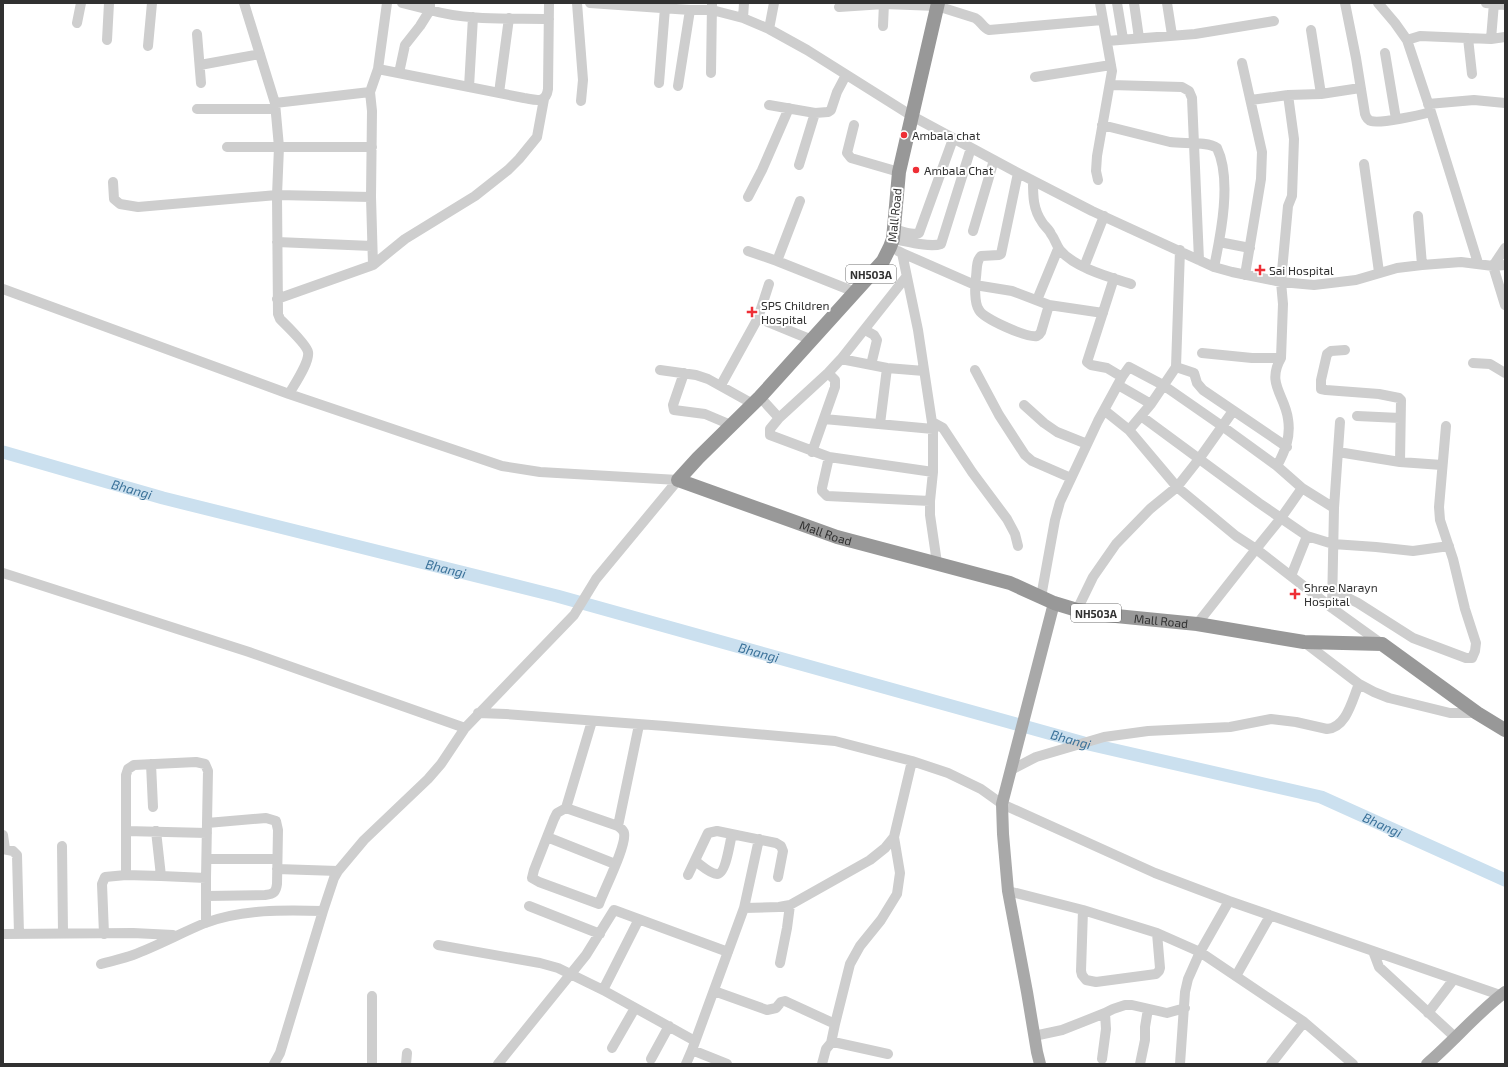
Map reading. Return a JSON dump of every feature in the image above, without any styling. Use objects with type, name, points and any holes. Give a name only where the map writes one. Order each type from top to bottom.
[{"type":"highway","name":"Mall Road","points":[[937,5],[899,172],[895,242],[882,261],[812,340],[756,401],[731,424],[678,480],[837,537],[1010,583],[1054,603],[1077,610],[1106,615],[1198,624],[1304,642],[1382,644]]},
{"type":"highway","points":[[1382,644],[1477,713],[1505,730]]},
{"type":"main road","points":[[1040,1064],[1008,891],[1002,804],[1054,603]]},
{"type":"main road","points":[[1427,1064],[1503,993]]},
{"type":"street","points":[[77,23],[81,3]]},
{"type":"street","points":[[107,40],[109,3]]},
{"type":"street","points":[[148,46],[152,3]]},
{"type":"street","points":[[244,3],[275,106],[279,147],[276,299],[278,314],[280,319],[306,348],[308,354],[307,361],[290,394]]},
{"type":"street","points":[[373,266],[371,196],[372,111],[370,92],[378,69],[387,3]]},
{"type":"street","points":[[402,3],[430,7],[440,13],[473,18],[549,19]]},
{"type":"street","points":[[276,299],[373,266],[405,239],[475,196],[508,170],[519,159],[537,137],[544,99],[548,89],[549,3]]},
{"type":"street","points":[[578,3],[583,80],[581,101]]},
{"type":"street","points":[[590,3],[636,5],[690,10],[712,6],[743,18],[769,29],[807,50],[912,116],[953,139],[1104,216],[1214,267],[1281,282],[1314,284],[1356,280],[1379,272],[1422,265],[1461,262],[1493,266],[1505,265]]},
{"type":"street","points":[[743,18],[744,3]]},
{"type":"street","points":[[769,29],[774,3]]},
{"type":"street","points":[[840,7],[884,3],[937,5],[978,20],[985,28],[990,30],[1102,20]]},
{"type":"street","points":[[883,26],[884,3]]},
{"type":"street","points":[[1098,180],[1096,163],[1112,77],[1100,3]]},
{"type":"street","points":[[1117,3],[1123,39]]},
{"type":"street","points":[[1134,3],[1139,38]]},
{"type":"street","points":[[1167,3],[1172,35]]},
{"type":"street","points":[[1345,3],[1365,114],[1368,119],[1373,122],[1396,119],[1430,108],[1474,100],[1505,103]]},
{"type":"street","points":[[1378,3],[1407,40],[1430,108],[1478,263]]},
{"type":"street","points":[[1491,39],[1492,3],[1505,5]]},
{"type":"street","points":[[711,73],[712,6]]},
{"type":"street","points":[[399,73],[403,49],[420,26],[430,7]]},
{"type":"street","points":[[658,83],[665,8]]},
{"type":"street","points":[[678,86],[690,10]]},
{"type":"street","points":[[469,87],[473,18]]},
{"type":"street","points":[[499,93],[509,18]]},
{"type":"street","points":[[1107,41],[1195,34],[1274,21]]},
{"type":"street","points":[[1311,30],[1321,94]]},
{"type":"street","points":[[197,34],[201,83]]},
{"type":"street","points":[[1407,40],[1420,36],[1491,39],[1505,37]]},
{"type":"street","points":[[1468,38],[1472,74]]},
{"type":"street","points":[[1385,53],[1396,119]]},
{"type":"street","points":[[200,65],[260,54]]},
{"type":"street","points":[[1242,62],[1262,152],[1262,166],[1245,275]]},
{"type":"street","points":[[1035,76],[1111,65]]},
{"type":"street","points":[[378,69],[524,98],[538,100],[544,99]]},
{"type":"street","points":[[769,105],[815,113],[830,111],[836,92],[846,75]]},
{"type":"street","points":[[1110,85],[1179,87],[1188,89],[1192,98],[1199,260]]},
{"type":"street","points":[[1251,100],[1288,95],[1321,94],[1360,88]]},
{"type":"street","points":[[197,109],[275,106],[370,92]]},
{"type":"street","points":[[1277,466],[1287,447],[1289,428],[1275,378],[1276,367],[1281,358],[1283,304],[1281,282],[1288,206],[1292,196],[1294,138],[1288,95]]},
{"type":"street","points":[[748,198],[789,108]]},
{"type":"street","points":[[799,165],[815,113]]},
{"type":"street","points":[[1102,125],[1170,142],[1214,145],[1218,150],[1222,167],[1224,202],[1214,267]]},
{"type":"street","points":[[854,126],[847,153],[851,158],[899,172]]},
{"type":"street","points":[[895,242],[911,234],[919,233],[953,139]]},
{"type":"street","points":[[227,146],[372,147]]},
{"type":"street","points":[[895,242],[942,244],[971,148]]},
{"type":"street","points":[[973,231],[994,160]]},
{"type":"street","points":[[1364,164],[1379,272]]},
{"type":"street","points":[[1018,173],[1002,251],[999,255],[981,256],[977,262],[975,285],[977,306],[982,314],[989,319],[1006,327],[1029,335],[1037,336],[1041,332],[1049,305]]},
{"type":"street","points":[[1033,181],[1034,209],[1043,224],[1052,234],[1058,249],[1066,256],[1084,267],[1131,284]]},
{"type":"street","points":[[113,182],[114,200],[124,206],[138,207],[277,195],[371,196]]},
{"type":"street","points":[[777,261],[800,201]]},
{"type":"street","points":[[1084,267],[1104,216]]},
{"type":"street","points":[[1418,216],[1422,265]]},
{"type":"street","points":[[277,242],[372,246]]},
{"type":"street","points":[[895,242],[906,277],[918,330],[933,426],[933,472],[930,515],[937,563]]},
{"type":"street","points":[[895,242],[975,285],[1012,291],[1049,305],[1103,313]]},
{"type":"street","points":[[1219,242],[1250,248]]},
{"type":"street","points":[[1493,266],[1505,248]]},
{"type":"street","points":[[1037,300],[1058,249]]},
{"type":"street","points":[[1129,430],[1151,404],[1176,366],[1180,250]]},
{"type":"street","points":[[748,251],[855,292]]},
{"type":"street","points":[[1493,266],[1505,305]]},
{"type":"street","points":[[906,277],[841,359],[828,373],[778,418],[770,429],[770,435],[812,452],[829,457],[933,472]]},
{"type":"street","points":[[1114,278],[1087,362],[1091,365],[1106,368],[1120,381],[1151,404]]},
{"type":"street","points":[[721,385],[758,318],[769,284]]},
{"type":"street","points":[[3,288],[290,394],[502,466],[540,472],[678,480]]},
{"type":"street","points":[[758,318],[812,340]]},
{"type":"street","points":[[865,330],[874,335],[877,340],[872,365]]},
{"type":"street","points":[[1345,350],[1331,351],[1326,356],[1321,380],[1321,389],[1397,397],[1401,400],[1400,462]]},
{"type":"street","points":[[1202,353],[1252,358],[1281,358]]},
{"type":"street","points":[[841,359],[887,368],[924,371]]},
{"type":"street","points":[[1473,362],[1490,364],[1505,373]]},
{"type":"street","points":[[1176,366],[1194,373],[1200,387],[1287,447]]},
{"type":"street","points":[[1041,597],[1057,511],[1087,444],[1127,367],[1130,367],[1163,385],[1277,466],[1302,488],[1334,508]]},
{"type":"street","points":[[880,424],[887,368]]},
{"type":"street","points":[[660,370],[684,373],[708,379],[756,401],[778,418]]},
{"type":"street","points":[[975,370],[999,415],[1025,455],[1032,461],[1071,478]]},
{"type":"street","points":[[684,373],[674,405],[674,410],[705,414],[731,424]]},
{"type":"street","points":[[812,452],[836,382],[828,373]]},
{"type":"street","points":[[1024,405],[1044,423],[1057,432],[1087,444]]},
{"type":"street","points":[[1104,410],[1129,430],[1177,486],[1236,536],[1256,549],[1332,608],[1382,644]]},
{"type":"street","points":[[1077,610],[1093,577],[1116,544],[1150,509],[1177,486],[1199,459],[1233,411]]},
{"type":"street","points":[[1141,416],[1307,536],[1333,544],[1413,551],[1449,546]]},
{"type":"street","points":[[1356,416],[1400,418]]},
{"type":"street","points":[[824,419],[880,424],[933,426],[943,428],[972,472],[1007,519],[1015,534],[1018,546]]},
{"type":"street","points":[[1332,608],[1334,508],[1340,422]]},
{"type":"street","points":[[1332,590],[1358,603],[1413,638],[1471,658],[1475,651],[1476,643],[1465,609],[1449,546],[1440,520],[1439,507],[1446,426]]},
{"type":"street","points":[[1338,452],[1400,462],[1442,465]]},
{"type":"street","points":[[829,457],[822,491],[827,496],[930,501]]},
{"type":"street","points":[[274,1064],[280,1053],[323,911],[338,870],[364,840],[428,779],[441,764],[465,728],[574,616],[596,579],[678,480]]},
{"type":"street","points":[[1198,624],[1281,518],[1302,488]]},
{"type":"street","points":[[1291,576],[1307,536]]},
{"type":"street","points":[[4,574],[249,652],[465,728]]},
{"type":"street","points":[[1304,642],[1359,684],[1374,692],[1389,698],[1450,713],[1477,713]]},
{"type":"street","points":[[1011,770],[1036,757],[1104,737],[1148,731],[1230,728],[1271,719],[1282,719],[1327,729],[1333,728],[1341,722],[1359,684]]},
{"type":"street","points":[[478,714],[506,714],[665,726],[835,741],[912,761],[948,773],[981,789],[1002,804],[1155,873],[1270,916],[1454,979],[1503,993]]},
{"type":"street","points":[[592,721],[566,808],[557,813],[532,878],[539,882],[728,952]]},
{"type":"street","points":[[618,826],[639,725]]},
{"type":"street","points":[[822,1064],[826,1050],[831,1043],[849,970],[854,956],[860,946],[881,920],[897,894],[900,873],[894,837],[912,761]]},
{"type":"street","points":[[126,875],[126,775],[128,769],[134,764],[196,762],[205,764],[208,771],[206,923]]},
{"type":"street","points":[[151,764],[153,806]]},
{"type":"street","points":[[566,808],[618,826],[622,829],[624,840],[599,904]]},
{"type":"street","points":[[126,831],[207,828],[266,818],[276,821],[278,830],[276,890],[273,894],[265,896],[206,896]]},
{"type":"street","points":[[156,831],[161,876]]},
{"type":"street","points":[[688,875],[708,833],[716,831],[776,843],[781,846],[783,851],[778,877]]},
{"type":"street","points":[[694,861],[714,873],[720,873],[725,866],[732,834]]},
{"type":"street","points":[[3,835],[4,849],[12,851],[17,855],[19,934]]},
{"type":"street","points":[[547,837],[615,864]]},
{"type":"street","points":[[744,908],[779,907],[790,905],[870,860],[885,848],[894,837]]},
{"type":"street","points":[[686,1064],[744,908],[758,840]]},
{"type":"street","points":[[62,846],[63,933]]},
{"type":"street","points":[[207,859],[338,870]]},
{"type":"street","points":[[104,934],[102,884],[105,877],[126,875],[206,878]]},
{"type":"street","points":[[1008,891],[1083,910],[1157,933],[1200,952],[1304,1022],[1353,1064]]},
{"type":"street","points":[[1180,1064],[1185,992],[1188,979],[1200,952],[1229,901]]},
{"type":"street","points":[[780,963],[790,905]]},
{"type":"street","points":[[530,906],[600,934]]},
{"type":"street","points":[[101,964],[134,955],[206,923],[244,914],[296,910],[323,911]]},
{"type":"street","points":[[498,1064],[586,955],[614,910]]},
{"type":"street","points":[[1083,910],[1081,971],[1082,976],[1086,980],[1096,982],[1156,974],[1159,972],[1160,968],[1157,933]]},
{"type":"street","points":[[1236,976],[1270,916]]},
{"type":"street","points":[[603,990],[639,919]]},
{"type":"street","points":[[3,934],[63,933],[177,935]]},
{"type":"street","points":[[438,945],[545,964],[571,974],[669,1026],[694,1045],[727,1064]]},
{"type":"street","points":[[1373,951],[1379,967],[1456,1038]]},
{"type":"street","points":[[1428,1013],[1454,979]]},
{"type":"street","points":[[714,991],[767,1010],[776,1008],[781,1002],[785,1001],[835,1024]]},
{"type":"street","points":[[372,996],[372,1064]]},
{"type":"street","points":[[1034,1036],[1062,1030],[1125,1005],[1170,1013],[1184,1008]]},
{"type":"street","points":[[612,1048],[635,1008]]},
{"type":"street","points":[[1140,1064],[1145,1040],[1145,1027],[1148,1009]]},
{"type":"street","points":[[1102,1059],[1106,1029],[1105,1013]]},
{"type":"street","points":[[1271,1064],[1304,1022]]},
{"type":"street","points":[[651,1060],[669,1026]]},
{"type":"street","points":[[831,1043],[838,1043],[888,1054]]},
{"type":"street","points":[[406,1053],[406,1064]]},
{"type":"waterway","name":"Bhangi","points":[[3,452],[163,498],[557,596],[1084,743],[1321,797],[1505,880]]},
{"type":"place","name":"Ambala chat","points":[[904,135]]},
{"type":"place","name":"Ambala Chat","points":[[916,170]]},
{"type":"place","name":"Sai Hospital","points":[[1260,270]]},
{"type":"place","name":"SPS Children Hospital","points":[[752,312]]},
{"type":"place","name":"Shree Narayn Hospital","points":[[1295,594]]}]
